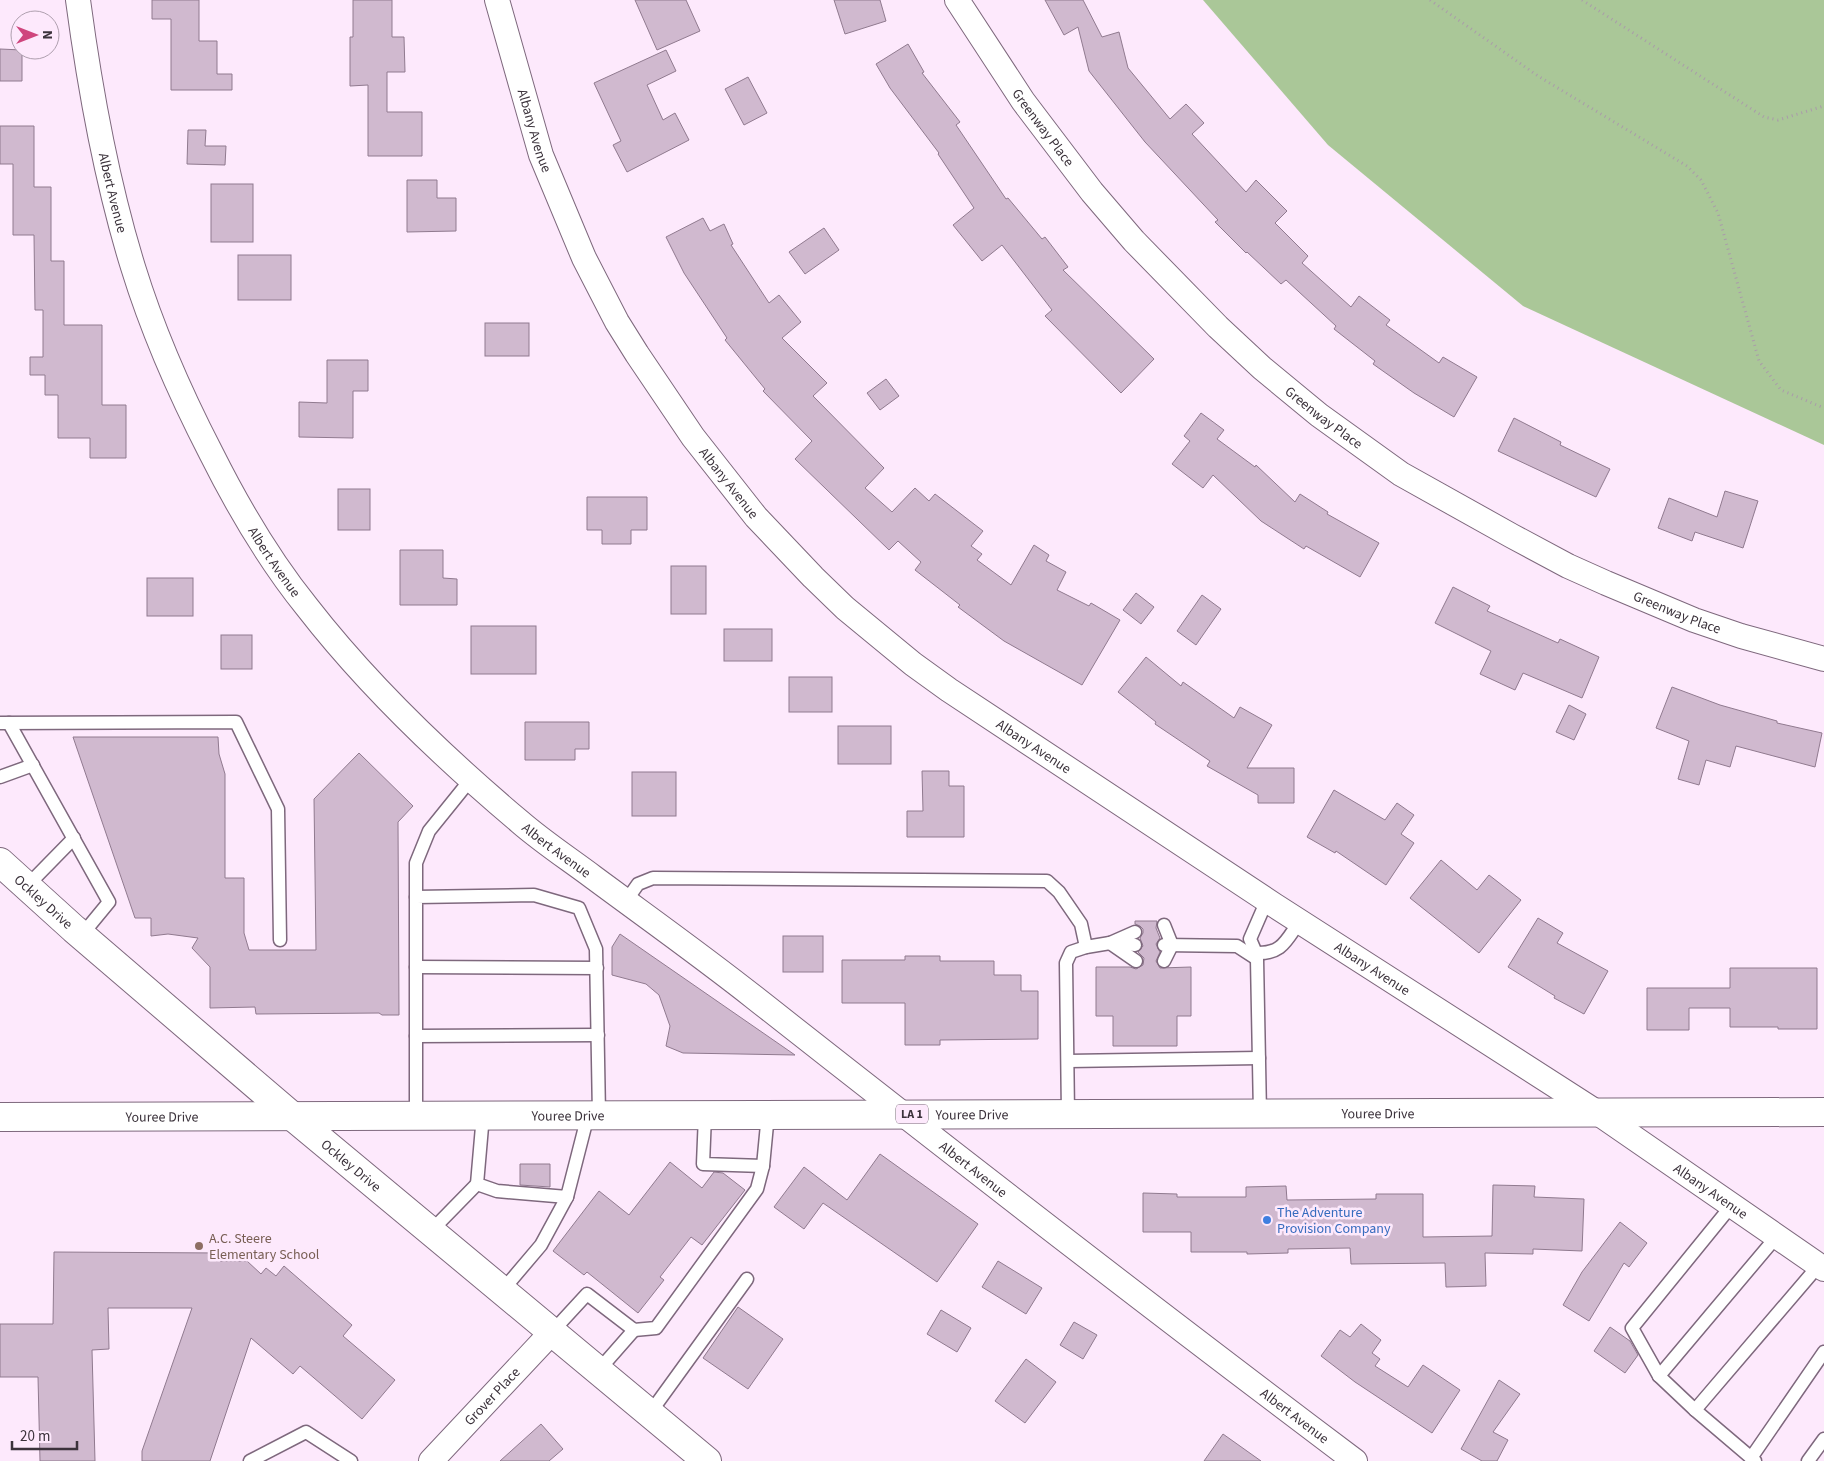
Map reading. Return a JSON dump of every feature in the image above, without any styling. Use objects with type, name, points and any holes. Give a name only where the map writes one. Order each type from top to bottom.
[{"type":"main road","name":"Ockley Drive","points":[[0,862],[81,936],[292,1116],[707,1461]]},
{"type":"main road","name":"Youree Drive","points":[[0,1117],[1824,1112]]},
{"type":"street","name":"Albert Avenue","points":[[78,0],[96,116],[114,197],[133,269],[165,358],[188,410],[227,486],[258,538],[307,608],[363,674],[440,751],[524,826],[715,966],[902,1114],[1194,1340],[1355,1461]]},
{"type":"street","name":"Albany Avenue","points":[[497,0],[541,155],[584,258],[617,322],[693,437],[756,517],[845,608],[913,664],[949,690],[1300,922],[1598,1113],[1821,1267]]},
{"type":"street","name":"Greenway Place","points":[[957,0],[1023,102],[1092,192],[1134,241],[1218,327],[1262,368],[1319,415],[1401,474],[1575,569],[1694,620],[1741,636],[1824,659]]},
{"type":"street","name":"Grover Place","points":[[431,1461],[552,1332]]},
{"type":"lane","points":[[4,723],[236,722],[278,809],[280,940]]},
{"type":"lane","points":[[4,723],[33,765],[109,902],[81,936]]},
{"type":"lane","points":[[0,777],[33,765]]},
{"type":"lane","points":[[416,1116],[416,863],[429,831],[471,779]]},
{"type":"lane","points":[[26,887],[74,838]]},
{"type":"lane","points":[[626,901],[638,884],[652,878],[1047,881],[1059,892],[1081,924],[1086,947]]},
{"type":"lane","points":[[416,897],[534,894],[579,908],[596,949],[598,1035],[594,1115],[567,1197],[541,1245],[502,1291]]},
{"type":"lane","points":[[1260,1114],[1257,956],[1250,939],[1267,900]]},
{"type":"lane","points":[[1164,961],[1166,937],[1237,946],[1257,956],[1279,949],[1300,922]]},
{"type":"lane","points":[[1068,1114],[1066,963],[1071,952],[1110,943],[1136,934],[1110,943]]},
{"type":"lane","points":[[1110,943],[1136,961]]},
{"type":"lane","points":[[416,967],[597,968]]},
{"type":"lane","points":[[416,1036],[598,1035]]},
{"type":"lane","points":[[1068,1060],[1259,1058]]},
{"type":"lane","points":[[552,1332],[587,1294],[634,1330],[656,1328],[757,1188],[763,1166],[768,1114]]},
{"type":"lane","points":[[431,1231],[477,1184],[483,1115]]},
{"type":"lane","points":[[705,1115],[703,1164],[763,1166]]},
{"type":"lane","points":[[477,1184],[497,1191],[567,1197]]},
{"type":"lane","points":[[1732,1205],[1632,1328],[1659,1376],[1753,1460],[1824,1352]]},
{"type":"lane","points":[[1659,1376],[1777,1236]]},
{"type":"lane","points":[[1695,1410],[1821,1267]]},
{"type":"lane","points":[[650,1413],[747,1278]]},
{"type":"lane","points":[[598,1371],[634,1330]]},
{"type":"lane","points":[[250,1461],[306,1432],[336,1457],[351,1461]]},
{"type":"lane","points":[[1808,1461],[1824,1439]]},
{"type":"path","points":[[1430,0],[1538,76],[1687,166],[1701,180],[1718,213],[1759,362],[1781,390],[1824,408]]},
{"type":"path","points":[[1582,0],[1764,117],[1778,120],[1824,106]]},
{"type":"green space","points":[[1203,0],[1824,0],[1824,445],[1523,306],[1328,145]]},
{"type":"building","points":[[152,0],[199,0],[199,41],[217,41],[217,74],[232,74],[232,90],[171,90],[171,19],[152,19]]},
{"type":"building","points":[[353,0],[392,0],[392,37],[404,37],[405,72],[387,72],[387,112],[422,112],[422,156],[368,156],[368,85],[350,86],[350,37],[353,37]]},
{"type":"building","points":[[635,0],[686,0],[700,31],[657,50]]},
{"type":"building","points":[[834,0],[880,0],[886,21],[845,34]]},
{"type":"building","points":[[1045,0],[1083,0],[1102,37],[1119,32],[1128,68],[1170,119],[1186,104],[1204,123],[1192,134],[1246,192],[1256,180],[1287,211],[1275,223],[1308,256],[1302,263],[1351,307],[1359,296],[1390,320],[1386,325],[1439,363],[1443,357],[1477,377],[1454,417],[1414,393],[1373,364],[1375,361],[1334,329],[1336,326],[1286,280],[1281,284],[1215,222],[1218,220],[1145,142],[1089,71],[1078,27],[1064,35]]},
{"type":"building","points":[[908,44],[924,72],[922,73],[960,122],[956,125],[1006,199],[1008,198],[1042,239],[1045,237],[1068,267],[1063,270],[1154,359],[1121,393],[1045,316],[1052,310],[1002,245],[982,261],[953,225],[974,208],[939,153],[890,88],[876,64]]},
{"type":"building","points":[[0,49],[10,49],[10,60],[22,60],[22,81],[0,81]]},
{"type":"building","points":[[666,50],[676,71],[647,85],[663,120],[675,113],[689,140],[627,172],[613,145],[621,141],[594,83]]},
{"type":"building","points":[[748,77],[767,113],[744,125],[725,89]]},
{"type":"building","points":[[0,126],[34,126],[34,187],[51,187],[51,261],[64,261],[64,325],[102,325],[102,405],[126,405],[126,458],[90,458],[90,438],[58,438],[58,395],[45,395],[45,375],[30,375],[30,357],[43,357],[43,310],[35,310],[34,235],[13,235],[13,164],[0,164]]},
{"type":"building","points":[[188,130],[206,130],[205,146],[226,146],[225,165],[187,164]]},
{"type":"building","points":[[407,180],[437,180],[437,198],[456,198],[456,231],[407,232]]},
{"type":"building","points":[[211,184],[253,184],[253,242],[211,242]]},
{"type":"building","points":[[703,218],[710,231],[724,224],[733,244],[731,245],[769,303],[779,295],[801,322],[782,338],[827,383],[813,396],[884,468],[865,488],[892,512],[915,488],[929,501],[935,494],[983,531],[971,546],[982,554],[977,560],[1011,585],[1034,545],[1049,555],[1046,561],[1066,572],[1057,590],[1089,606],[1091,603],[1120,620],[1082,685],[1004,641],[958,607],[960,605],[915,570],[921,562],[898,541],[889,550],[795,459],[812,441],[763,391],[765,389],[725,340],[727,338],[684,273],[666,237]]},
{"type":"building","points":[[824,228],[839,250],[805,274],[789,252]]},
{"type":"building","points":[[238,255],[291,255],[291,300],[238,300]]},
{"type":"building","points":[[485,323],[529,323],[529,356],[485,356]]},
{"type":"building","points":[[327,360],[368,360],[368,391],[353,391],[353,438],[299,437],[299,402],[327,403]]},
{"type":"building","points":[[886,379],[899,396],[880,410],[867,393]]},
{"type":"building","points":[[1201,413],[1224,430],[1217,439],[1255,467],[1256,465],[1295,502],[1300,494],[1328,512],[1327,514],[1379,543],[1360,577],[1306,546],[1304,549],[1261,521],[1213,475],[1203,488],[1172,464],[1190,441],[1184,436]]},
{"type":"building","points":[[1514,418],[1561,442],[1560,445],[1610,469],[1596,497],[1498,451]]},
{"type":"building","points":[[338,489],[370,489],[370,530],[338,530]]},
{"type":"building","points":[[1725,491],[1758,501],[1743,548],[1695,532],[1692,541],[1658,528],[1669,498],[1717,517]]},
{"type":"building","points":[[587,497],[647,497],[647,530],[631,530],[631,544],[602,544],[602,530],[587,530]]},
{"type":"building","points":[[400,550],[443,550],[443,578],[457,579],[457,605],[400,605]]},
{"type":"building","points":[[671,566],[706,566],[706,614],[671,614]]},
{"type":"building","points":[[147,578],[193,578],[193,616],[147,616]]},
{"type":"building","points":[[1453,587],[1490,606],[1487,611],[1558,643],[1560,639],[1599,657],[1582,698],[1523,673],[1515,690],[1480,674],[1491,651],[1435,623]]},
{"type":"building","points":[[1136,593],[1154,607],[1141,624],[1123,610]]},
{"type":"building","points":[[1202,595],[1221,609],[1196,645],[1177,631]]},
{"type":"building","points":[[471,626],[536,626],[536,674],[471,674]]},
{"type":"building","points":[[724,629],[772,629],[772,661],[724,661]]},
{"type":"building","points":[[221,635],[252,635],[252,669],[221,669]]},
{"type":"building","points":[[1146,657],[1181,686],[1183,682],[1234,718],[1240,707],[1272,725],[1247,768],[1294,768],[1294,803],[1258,803],[1258,795],[1207,766],[1210,761],[1155,724],[1156,722],[1118,692]]},
{"type":"building","points":[[789,677],[832,677],[832,712],[789,712]]},
{"type":"building","points":[[1672,687],[1720,705],[1777,721],[1777,723],[1822,733],[1815,767],[1736,746],[1730,767],[1706,760],[1699,785],[1678,779],[1689,741],[1656,728]]},
{"type":"building","points":[[1569,705],[1586,714],[1574,740],[1556,732]]},
{"type":"building","points":[[525,722],[589,722],[589,749],[575,749],[575,760],[525,760]]},
{"type":"building","points":[[838,726],[891,726],[891,764],[838,764]]},
{"type":"building","points":[[73,737],[218,737],[219,754],[225,774],[225,878],[244,878],[244,933],[249,950],[316,950],[314,799],[359,753],[413,806],[398,822],[399,1015],[382,1015],[379,1013],[256,1014],[255,1007],[210,1008],[210,967],[192,948],[198,938],[168,934],[151,936],[151,918],[135,918]]},
{"type":"building","points":[[922,771],[949,771],[949,786],[964,786],[964,837],[907,837],[907,811],[923,811]]},
{"type":"building","points":[[632,772],[676,772],[676,816],[632,816]]},
{"type":"building","points":[[1334,790],[1385,820],[1397,803],[1414,815],[1401,834],[1414,843],[1386,885],[1336,851],[1335,853],[1307,837]]},
{"type":"building","points":[[1441,860],[1477,890],[1489,875],[1521,900],[1479,953],[1410,898]]},
{"type":"building","points":[[1538,918],[1563,933],[1557,943],[1608,971],[1584,1014],[1554,998],[1555,996],[1508,967]]},
{"type":"building","points":[[1135,921],[1157,921],[1156,928],[1160,938],[1156,944],[1160,952],[1156,961],[1160,968],[1191,967],[1191,1016],[1177,1016],[1177,1046],[1113,1046],[1113,1016],[1096,1016],[1096,967],[1130,967],[1136,969],[1143,965],[1144,958],[1138,952],[1143,946],[1140,938],[1143,929],[1135,924]]},
{"type":"building","points":[[620,934],[795,1055],[683,1053],[666,1046],[670,1026],[659,995],[646,984],[612,975],[612,947]]},
{"type":"building","points":[[783,936],[823,936],[823,972],[783,972]]},
{"type":"building","points":[[905,956],[940,956],[940,961],[994,961],[994,975],[1021,975],[1021,991],[1038,991],[1038,1039],[940,1040],[940,1045],[905,1045],[905,1003],[842,1003],[842,960],[905,960]]},
{"type":"building","points":[[1730,968],[1817,968],[1817,1029],[1730,1027],[1730,1008],[1689,1008],[1689,1030],[1647,1030],[1647,988],[1730,988]]},
{"type":"building","points":[[880,1154],[978,1224],[937,1282],[823,1203],[804,1229],[774,1207],[804,1167],[847,1200]]},
{"type":"building","points":[[670,1162],[702,1188],[714,1172],[723,1173],[745,1190],[702,1245],[691,1237],[660,1277],[664,1280],[638,1313],[587,1272],[584,1275],[553,1251],[599,1191],[629,1215]]},
{"type":"building","points":[[520,1164],[550,1164],[550,1187],[520,1185]]},
{"type":"building","points":[[1493,1185],[1535,1186],[1534,1197],[1584,1199],[1582,1251],[1533,1249],[1533,1254],[1485,1253],[1486,1286],[1446,1287],[1445,1263],[1351,1264],[1350,1248],[1288,1249],[1288,1253],[1191,1252],[1191,1232],[1143,1232],[1143,1193],[1177,1194],[1177,1197],[1246,1197],[1246,1187],[1286,1186],[1287,1200],[1376,1199],[1376,1194],[1423,1194],[1423,1237],[1492,1236]]},
{"type":"building","points":[[1620,1222],[1647,1243],[1629,1267],[1624,1263],[1589,1321],[1563,1305],[1582,1272]]},
{"type":"building","points":[[54,1252],[221,1253],[220,1261],[247,1261],[261,1274],[266,1268],[276,1276],[284,1266],[352,1325],[343,1336],[395,1380],[362,1419],[300,1366],[293,1374],[251,1338],[210,1461],[142,1461],[142,1451],[192,1308],[108,1308],[109,1349],[92,1350],[95,1461],[40,1461],[38,1377],[0,1377],[0,1324],[53,1324]]},
{"type":"building","points":[[998,1261],[1042,1288],[1026,1314],[982,1287]]},
{"type":"building","points":[[738,1307],[783,1339],[748,1389],[703,1358]]},
{"type":"building","points":[[941,1310],[971,1328],[957,1352],[927,1334]]},
{"type":"building","points":[[1074,1322],[1097,1335],[1083,1359],[1060,1345]]},
{"type":"building","points":[[1361,1324],[1381,1340],[1372,1353],[1380,1359],[1375,1366],[1408,1387],[1423,1365],[1460,1390],[1432,1433],[1355,1382],[1321,1356],[1340,1330],[1350,1337]]},
{"type":"building","points":[[1610,1327],[1630,1341],[1638,1355],[1625,1373],[1594,1351]]},
{"type":"building","points":[[1026,1359],[1056,1382],[1025,1423],[995,1401]]},
{"type":"building","points":[[1499,1380],[1520,1394],[1493,1432],[1508,1440],[1497,1461],[1482,1461],[1461,1449]]},
{"type":"building","points":[[541,1424],[563,1449],[549,1461],[500,1461]]},
{"type":"building","points":[[1223,1434],[1261,1461],[1204,1461]]},
{"type":"place","name":"The Adventure Provision Company","points":[[1267,1220]]},
{"type":"place","name":"A.C. Steere Elementary School","points":[[199,1246]]}]
